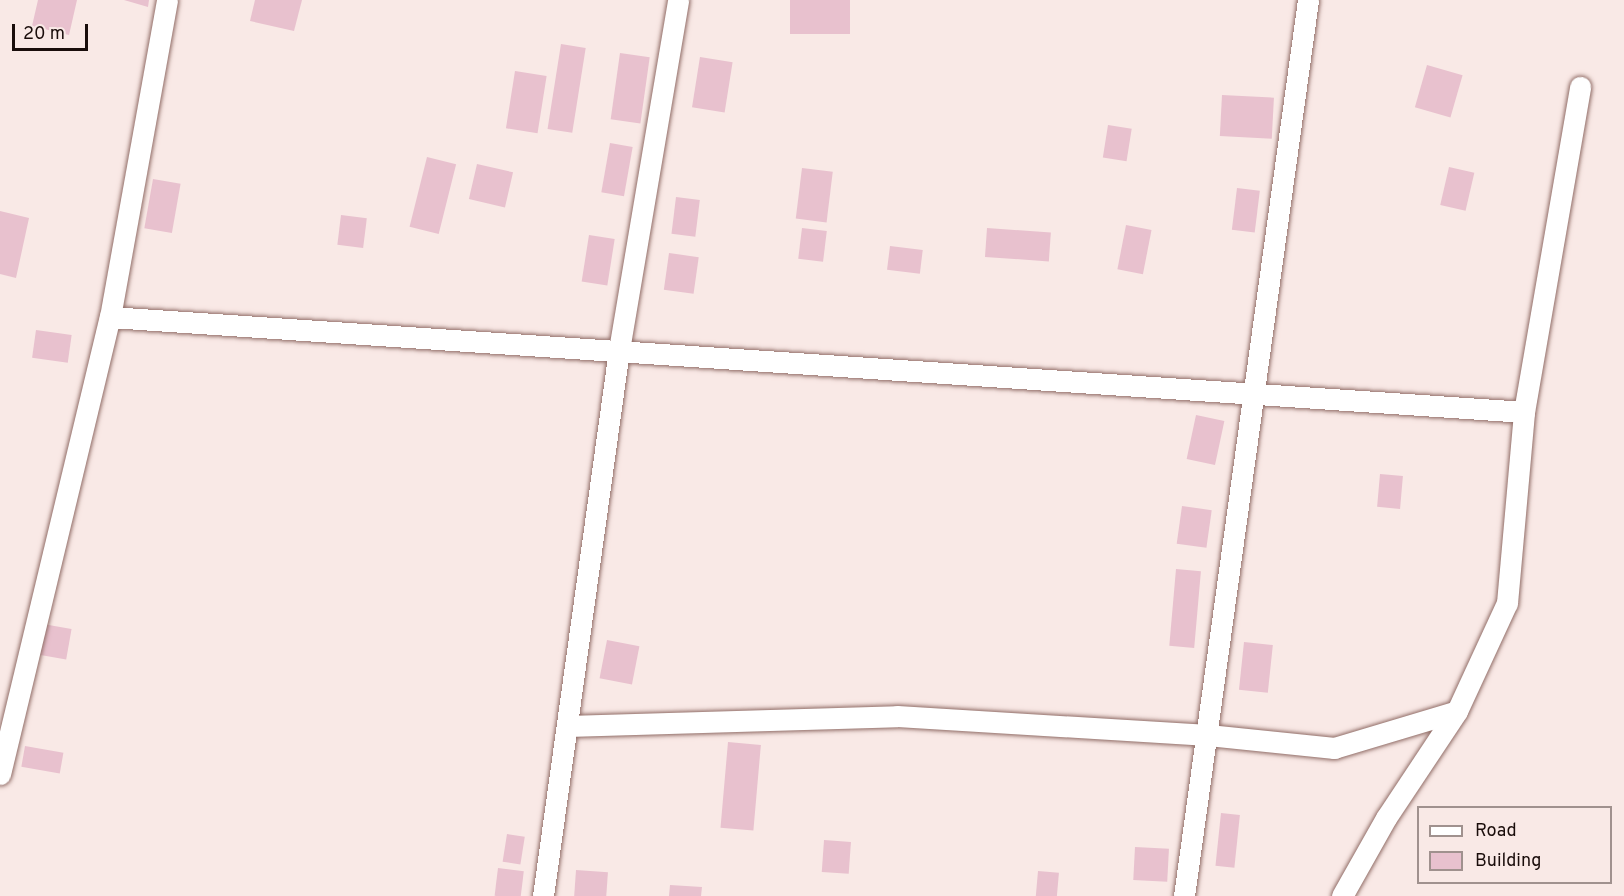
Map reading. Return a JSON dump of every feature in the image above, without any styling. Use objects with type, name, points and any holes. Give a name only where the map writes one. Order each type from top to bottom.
[{"type":"street","points":[[0,774],[110,317],[167,0]]},
{"type":"street","points":[[543,896],[619,350],[678,0]]},
{"type":"street","points":[[1184,896],[1256,396],[1308,0]]},
{"type":"street","points":[[1342,896],[1386,818],[1457,711],[1507,603],[1524,412],[1580,87]]},
{"type":"street","points":[[110,317],[619,350],[1256,396],[1524,412]]},
{"type":"street","points":[[567,726],[897,716],[1208,735],[1334,748],[1457,711]]},
{"type":"building","points":[[38,0],[77,0],[69,35],[32,26]]},
{"type":"building","points":[[124,0],[149,0],[148,7]]},
{"type":"building","points":[[255,0],[302,0],[294,31],[250,21]]},
{"type":"building","points":[[790,0],[850,0],[850,34],[790,34]]},
{"type":"building","points":[[561,44],[586,48],[572,133],[548,129]]},
{"type":"building","points":[[620,53],[650,57],[640,124],[611,119]]},
{"type":"building","points":[[700,57],[733,62],[725,113],[692,107]]},
{"type":"building","points":[[1427,65],[1463,75],[1450,117],[1415,107]]},
{"type":"building","points":[[515,71],[547,76],[538,133],[506,128]]},
{"type":"building","points":[[1222,95],[1274,98],[1272,139],[1220,136]]},
{"type":"building","points":[[1108,125],[1132,129],[1127,161],[1103,158]]},
{"type":"building","points":[[610,143],[633,147],[624,196],[601,192]]},
{"type":"building","points":[[427,157],[456,164],[439,234],[410,227]]},
{"type":"building","points":[[477,164],[513,172],[505,207],[469,199]]},
{"type":"building","points":[[1449,167],[1474,173],[1466,211],[1440,205]]},
{"type":"building","points":[[802,168],[833,172],[827,222],[796,219]]},
{"type":"building","points":[[153,179],[181,184],[172,233],[144,228]]},
{"type":"building","points":[[1237,188],[1260,191],[1255,232],[1232,230]]},
{"type":"building","points":[[676,197],[700,200],[695,237],[671,234]]},
{"type":"building","points":[[0,211],[29,218],[16,278],[0,274]]},
{"type":"building","points":[[341,215],[367,218],[363,248],[337,245]]},
{"type":"building","points":[[1126,225],[1152,230],[1143,274],[1117,269]]},
{"type":"building","points":[[802,228],[827,231],[823,262],[798,259]]},
{"type":"building","points":[[987,228],[1051,232],[1049,261],[985,257]]},
{"type":"building","points":[[589,235],[615,239],[607,285],[582,281]]},
{"type":"building","points":[[890,246],[923,250],[920,274],[887,270]]},
{"type":"building","points":[[669,253],[699,257],[694,294],[664,290]]},
{"type":"building","points":[[36,330],[72,335],[68,363],[32,358]]},
{"type":"building","points":[[1196,415],[1224,421],[1215,465],[1187,459]]},
{"type":"building","points":[[1380,474],[1403,476],[1400,509],[1377,507]]},
{"type":"building","points":[[1182,506],[1212,510],[1206,548],[1177,544]]},
{"type":"building","points":[[1176,569],[1201,571],[1194,648],[1169,646]]},
{"type":"building","points":[[43,624],[72,629],[66,660],[38,655]]},
{"type":"building","points":[[607,640],[639,646],[632,685],[600,678]]},
{"type":"building","points":[[1244,642],[1273,645],[1268,693],[1239,690]]},
{"type":"building","points":[[728,742],[761,745],[753,831],[721,828]]},
{"type":"building","points":[[25,746],[63,753],[60,773],[21,767]]},
{"type":"building","points":[[1221,813],[1240,815],[1234,868],[1215,866]]},
{"type":"building","points":[[507,834],[525,837],[520,864],[503,862]]},
{"type":"building","points":[[824,840],[851,842],[849,874],[822,872]]},
{"type":"building","points":[[1135,847],[1169,849],[1167,882],[1133,880]]},
{"type":"building","points":[[498,868],[524,871],[521,896],[495,896]]},
{"type":"building","points":[[576,870],[608,872],[606,896],[574,896]]},
{"type":"building","points":[[1038,871],[1059,873],[1057,896],[1036,896]]},
{"type":"building","points":[[670,885],[702,887],[701,896],[669,896]]}]
